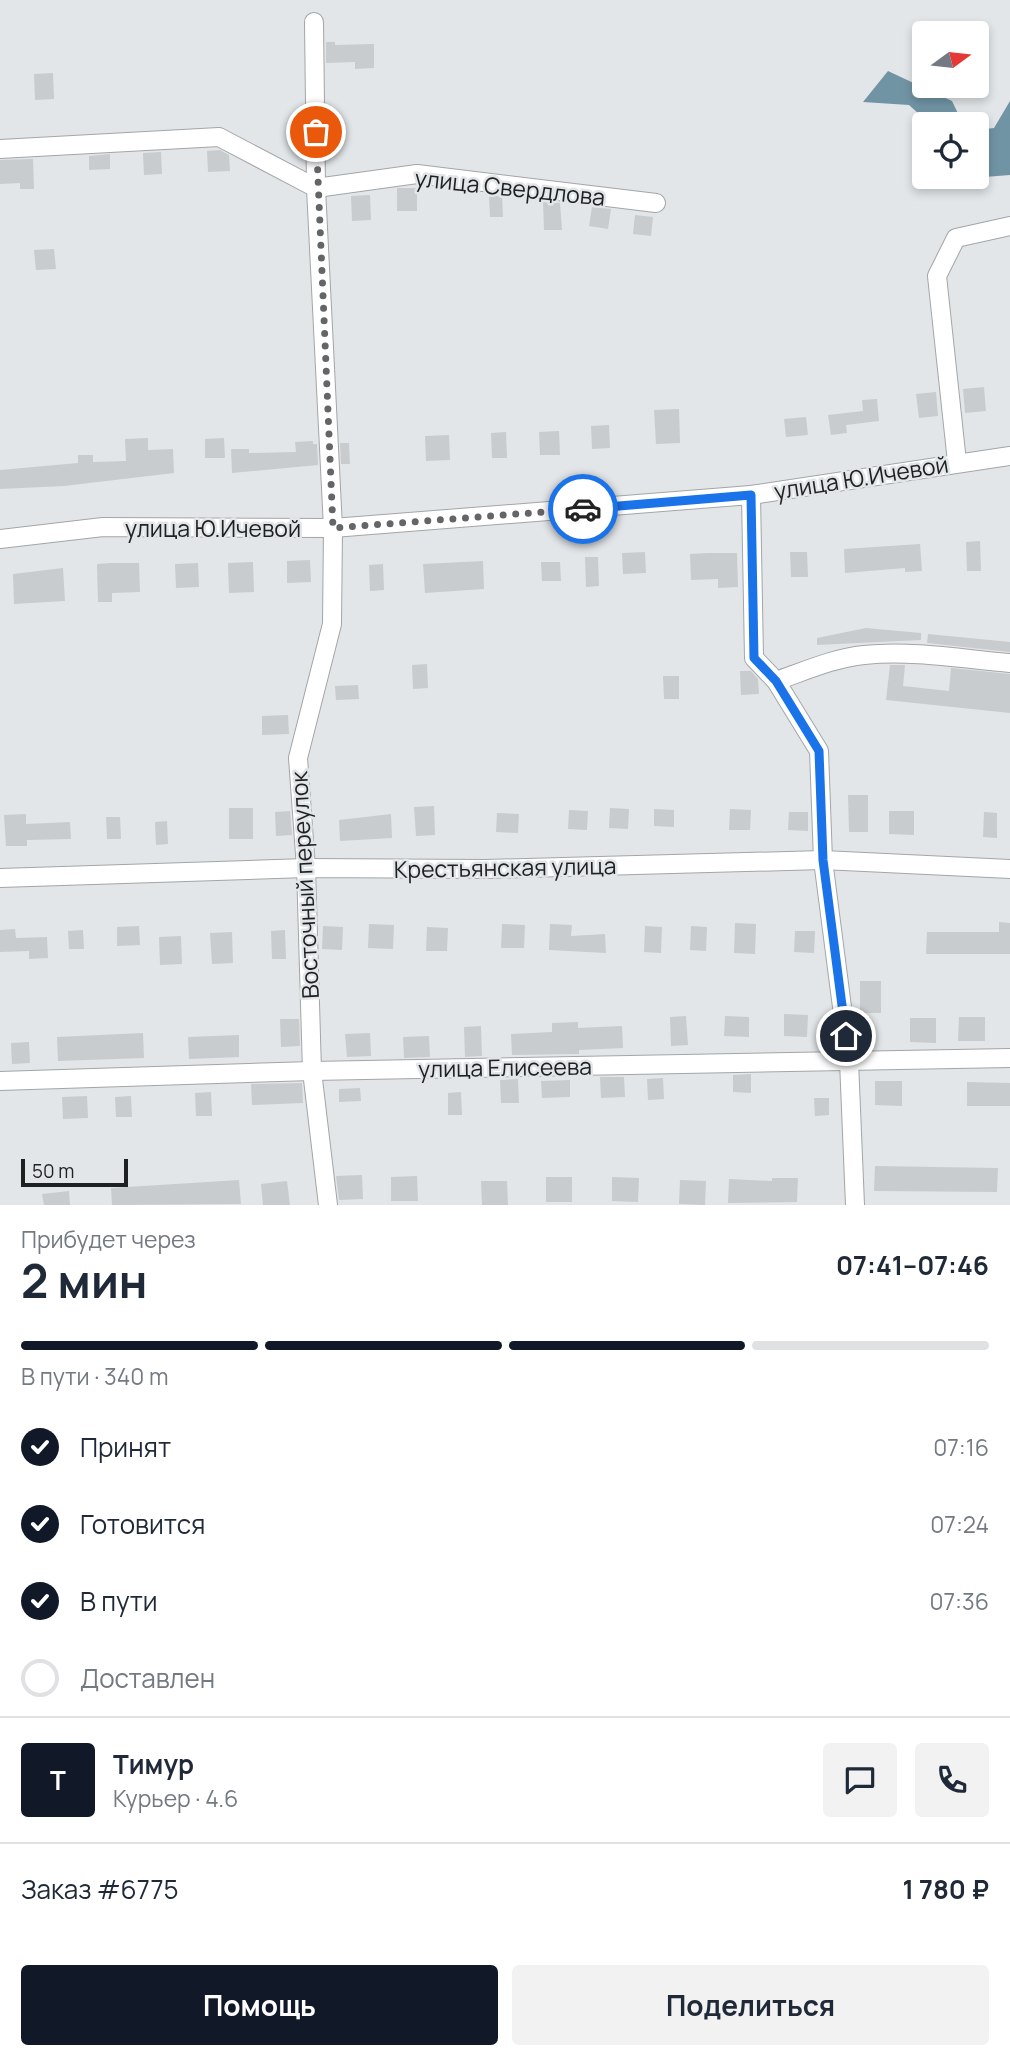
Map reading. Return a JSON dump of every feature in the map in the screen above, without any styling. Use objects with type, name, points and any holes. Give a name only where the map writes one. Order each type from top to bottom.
[{"type":"street","name":"Восточный переулок","points":[[314,22],[316,188],[333,528],[332,624],[298,758],[306,867],[312,1071],[328,1205]]},
{"type":"street","points":[[0,149],[219,137],[316,188]]},
{"type":"street","name":"улица Свердлова","points":[[316,188],[416,174],[656,203]]},
{"type":"street","points":[[957,462],[937,276],[956,238],[1010,226]]},
{"type":"street","name":"улица Ю.Ичевой","points":[[0,539],[103,527],[333,528],[751,495],[1010,456]]},
{"type":"street","points":[[751,495],[754,658],[776,681],[819,751],[823,860],[849,1061],[855,1205]]},
{"type":"street","points":[[776,681],[836,660],[865,655],[929,656],[1010,663]]},
{"type":"street","name":"Крестьянская улица","points":[[0,878],[306,867],[486,869],[823,860],[1010,869]]},
{"type":"street","name":"улица Елисеева","points":[[0,1081],[312,1071],[1010,1058]]},
{"type":"water","points":[[888,71],[912,82],[912,98],[946,98],[952,101],[957,112],[917,112],[909,105],[863,102]]},
{"type":"water","points":[[1010,101],[1010,175],[989,177],[989,129],[994,128]]},
{"type":"building","points":[[326,42],[335,42],[335,45],[374,44],[374,68],[355,69],[355,62],[326,63]]},
{"type":"building","points":[[53,73],[54,99],[35,100],[34,74]]},
{"type":"building","points":[[220,150],[229,155],[230,171],[208,172],[207,151]]},
{"type":"building","points":[[161,152],[162,174],[144,175],[143,153]]},
{"type":"building","points":[[110,154],[110,169],[89,170],[89,156]]},
{"type":"building","points":[[33,159],[34,189],[20,189],[20,183],[0,184],[0,160]]},
{"type":"building","points":[[397,188],[417,188],[417,211],[397,211]]},
{"type":"building","points":[[370,195],[371,220],[352,221],[351,196]]},
{"type":"building","points":[[489,196],[502,196],[503,217],[490,217]]},
{"type":"building","points":[[543,201],[560,203],[562,230],[544,230]]},
{"type":"building","points":[[592,207],[611,209],[608,229],[589,226]]},
{"type":"building","points":[[635,215],[653,217],[651,236],[633,234]]},
{"type":"building","points":[[54,249],[56,269],[36,270],[34,250]]},
{"type":"building","points":[[984,387],[986,411],[965,413],[963,389]]},
{"type":"building","points":[[936,392],[938,416],[919,418],[916,394]]},
{"type":"building","points":[[877,399],[879,421],[846,425],[847,433],[831,435],[828,415],[863,411],[862,400]]},
{"type":"building","points":[[679,409],[680,443],[656,444],[654,410]]},
{"type":"building","points":[[806,417],[808,435],[786,437],[784,419]]},
{"type":"building","points":[[609,425],[610,448],[592,449],[591,426]]},
{"type":"building","points":[[559,431],[560,455],[540,455],[539,432]]},
{"type":"building","points":[[506,432],[507,458],[492,458],[491,433]]},
{"type":"building","points":[[449,435],[450,460],[426,461],[425,436]]},
{"type":"building","points":[[148,438],[148,450],[173,449],[174,473],[64,486],[0,489],[0,470],[78,463],[78,455],[93,455],[93,462],[126,461],[125,439]]},
{"type":"building","points":[[224,438],[225,458],[205,458],[205,439]]},
{"type":"building","points":[[313,441],[313,444],[317,444],[318,465],[232,473],[231,449],[249,449],[249,453],[296,452],[295,442]]},
{"type":"building","points":[[340,443],[349,443],[350,464],[341,464]]},
{"type":"building","points":[[980,541],[981,571],[967,571],[966,542]]},
{"type":"building","points":[[920,544],[922,571],[905,572],[905,568],[845,573],[844,549]]},
{"type":"building","points":[[645,552],[646,573],[623,574],[622,553]]},
{"type":"building","points":[[790,552],[807,552],[808,577],[791,577]]},
{"type":"building","points":[[737,553],[738,587],[718,588],[718,579],[691,580],[690,554]]},
{"type":"building","points":[[585,557],[598,557],[599,586],[586,587]]},
{"type":"building","points":[[310,560],[311,582],[287,583],[287,561]]},
{"type":"building","points":[[483,561],[484,589],[425,593],[423,564]]},
{"type":"building","points":[[253,562],[254,592],[229,593],[228,563]]},
{"type":"building","points":[[541,562],[560,562],[561,581],[542,581]]},
{"type":"building","points":[[139,563],[140,592],[112,593],[112,602],[98,602],[97,564]]},
{"type":"building","points":[[198,563],[199,587],[176,588],[175,564]]},
{"type":"building","points":[[383,564],[384,590],[370,591],[369,565]]},
{"type":"building","points":[[63,568],[65,601],[14,604],[13,574]]},
{"type":"building","points":[[866,628],[921,633],[921,640],[817,645],[817,638]]},
{"type":"building","points":[[928,634],[1010,642],[1010,652],[927,643]]},
{"type":"building","points":[[427,664],[428,688],[413,689],[412,665]]},
{"type":"building","points":[[890,665],[905,665],[903,686],[949,691],[951,668],[1010,674],[1010,713],[886,700]]},
{"type":"building","points":[[740,671],[751,671],[758,679],[759,694],[741,695]]},
{"type":"building","points":[[663,676],[679,676],[679,699],[664,699]]},
{"type":"building","points":[[358,685],[359,699],[336,700],[335,686]]},
{"type":"building","points":[[288,715],[289,734],[262,735],[262,716]]},
{"type":"building","points":[[848,795],[868,795],[868,832],[849,832]]},
{"type":"building","points":[[434,806],[435,835],[416,836],[414,807]]},
{"type":"building","points":[[229,808],[253,808],[253,839],[229,839]]},
{"type":"building","points":[[610,808],[629,809],[628,829],[609,828]]},
{"type":"building","points":[[654,809],[674,810],[674,827],[654,826]]},
{"type":"building","points":[[730,809],[751,810],[750,830],[729,830]]},
{"type":"building","points":[[569,810],[588,811],[587,830],[568,829]]},
{"type":"building","points":[[290,811],[292,835],[276,836],[275,812]]},
{"type":"building","points":[[889,811],[914,811],[914,835],[889,834]]},
{"type":"building","points":[[789,812],[808,812],[808,831],[788,830]]},
{"type":"building","points":[[984,812],[997,813],[997,838],[983,837]]},
{"type":"building","points":[[497,813],[519,814],[518,833],[496,832]]},
{"type":"building","points":[[26,814],[26,824],[70,822],[71,839],[27,840],[27,846],[6,846],[4,815]]},
{"type":"building","points":[[391,814],[392,838],[340,841],[339,820]]},
{"type":"building","points":[[106,817],[120,817],[121,839],[107,839]]},
{"type":"building","points":[[167,821],[168,844],[156,845],[155,822]]},
{"type":"building","points":[[999,922],[1010,923],[1010,954],[926,954],[927,932],[999,932]]},
{"type":"building","points":[[735,923],[756,924],[755,954],[734,953]]},
{"type":"building","points":[[369,924],[394,925],[393,949],[368,948]]},
{"type":"building","points":[[502,924],[525,925],[524,948],[501,948]]},
{"type":"building","points":[[550,924],[572,925],[571,936],[605,934],[606,953],[549,950]]},
{"type":"building","points":[[139,926],[140,945],[117,946],[117,927]]},
{"type":"building","points":[[323,926],[343,927],[342,950],[322,949]]},
{"type":"building","points":[[645,926],[662,927],[661,953],[644,952]]},
{"type":"building","points":[[691,926],[707,927],[706,951],[690,950]]},
{"type":"building","points":[[427,927],[448,928],[447,951],[426,951]]},
{"type":"building","points":[[15,929],[16,938],[47,937],[48,958],[29,959],[29,951],[0,952],[0,930]]},
{"type":"building","points":[[83,930],[84,949],[69,949],[68,931]]},
{"type":"building","points":[[285,930],[286,959],[272,959],[271,931]]},
{"type":"building","points":[[795,931],[815,931],[814,953],[794,952]]},
{"type":"building","points":[[232,932],[233,963],[212,964],[210,933]]},
{"type":"building","points":[[181,936],[182,964],[160,965],[159,937]]},
{"type":"building","points":[[860,981],[881,981],[881,1013],[860,1013]]},
{"type":"building","points":[[784,1014],[808,1015],[807,1037],[784,1036]]},
{"type":"building","points":[[686,1016],[688,1045],[671,1046],[670,1017]]},
{"type":"building","points":[[725,1016],[749,1017],[749,1037],[724,1036]]},
{"type":"building","points":[[959,1017],[985,1017],[985,1041],[958,1041]]},
{"type":"building","points":[[910,1018],[936,1018],[936,1043],[910,1042]]},
{"type":"building","points":[[280,1019],[299,1019],[300,1046],[281,1047]]},
{"type":"building","points":[[578,1022],[578,1028],[622,1026],[623,1048],[579,1050],[579,1054],[512,1055],[511,1034],[552,1032],[552,1023]]},
{"type":"building","points":[[481,1026],[482,1056],[465,1057],[464,1027]]},
{"type":"building","points":[[143,1033],[144,1058],[58,1061],[57,1037]]},
{"type":"building","points":[[370,1033],[371,1056],[347,1057],[345,1034]]},
{"type":"building","points":[[239,1035],[239,1057],[189,1059],[188,1037]]},
{"type":"building","points":[[429,1036],[430,1057],[404,1058],[403,1037]]},
{"type":"building","points":[[29,1042],[30,1063],[12,1064],[11,1043]]},
{"type":"building","points":[[751,1074],[751,1093],[733,1092],[733,1075]]},
{"type":"building","points":[[600,1077],[624,1077],[625,1097],[601,1098]]},
{"type":"building","points":[[663,1078],[664,1099],[648,1100],[647,1079]]},
{"type":"building","points":[[518,1079],[519,1103],[501,1103],[500,1080]]},
{"type":"building","points":[[570,1080],[570,1097],[542,1098],[541,1081]]},
{"type":"building","points":[[875,1081],[902,1081],[902,1106],[875,1105]]},
{"type":"building","points":[[967,1082],[1010,1083],[1010,1106],[967,1106]]},
{"type":"building","points":[[302,1083],[303,1103],[252,1105],[251,1084]]},
{"type":"building","points":[[360,1088],[361,1101],[339,1102],[339,1089]]},
{"type":"building","points":[[211,1092],[212,1116],[196,1116],[195,1093]]},
{"type":"building","points":[[461,1092],[462,1115],[448,1115],[448,1093]]},
{"type":"building","points":[[87,1096],[88,1118],[63,1119],[62,1097]]},
{"type":"building","points":[[131,1096],[132,1117],[116,1117],[115,1097]]},
{"type":"building","points":[[814,1098],[829,1098],[829,1115],[815,1116]]},
{"type":"building","points":[[875,1166],[998,1168],[997,1192],[874,1191]]},
{"type":"building","points":[[362,1175],[363,1199],[339,1200],[336,1176]]},
{"type":"building","points":[[417,1176],[418,1201],[391,1201],[391,1177]]},
{"type":"building","points":[[546,1177],[572,1177],[572,1202],[546,1202]]},
{"type":"building","points":[[612,1177],[639,1178],[638,1202],[612,1201]]},
{"type":"building","points":[[772,1178],[798,1178],[797,1202],[728,1203],[729,1179],[772,1181]]},
{"type":"building","points":[[239,1180],[241,1204],[112,1205],[111,1188]]},
{"type":"building","points":[[680,1180],[706,1181],[705,1205],[679,1204]]},
{"type":"building","points":[[287,1181],[290,1205],[263,1205],[261,1184]]},
{"type":"building","points":[[481,1181],[507,1181],[508,1205],[482,1205]]},
{"type":"building","points":[[69,1191],[70,1205],[44,1205],[42,1194]]},
{"type":"way so far","points":[[316,132],[316,188],[333,528],[583,509]]},
{"type":"route","points":[[583,509],[751,495],[754,658],[776,681],[819,751],[823,860],[846,1036]]}]
